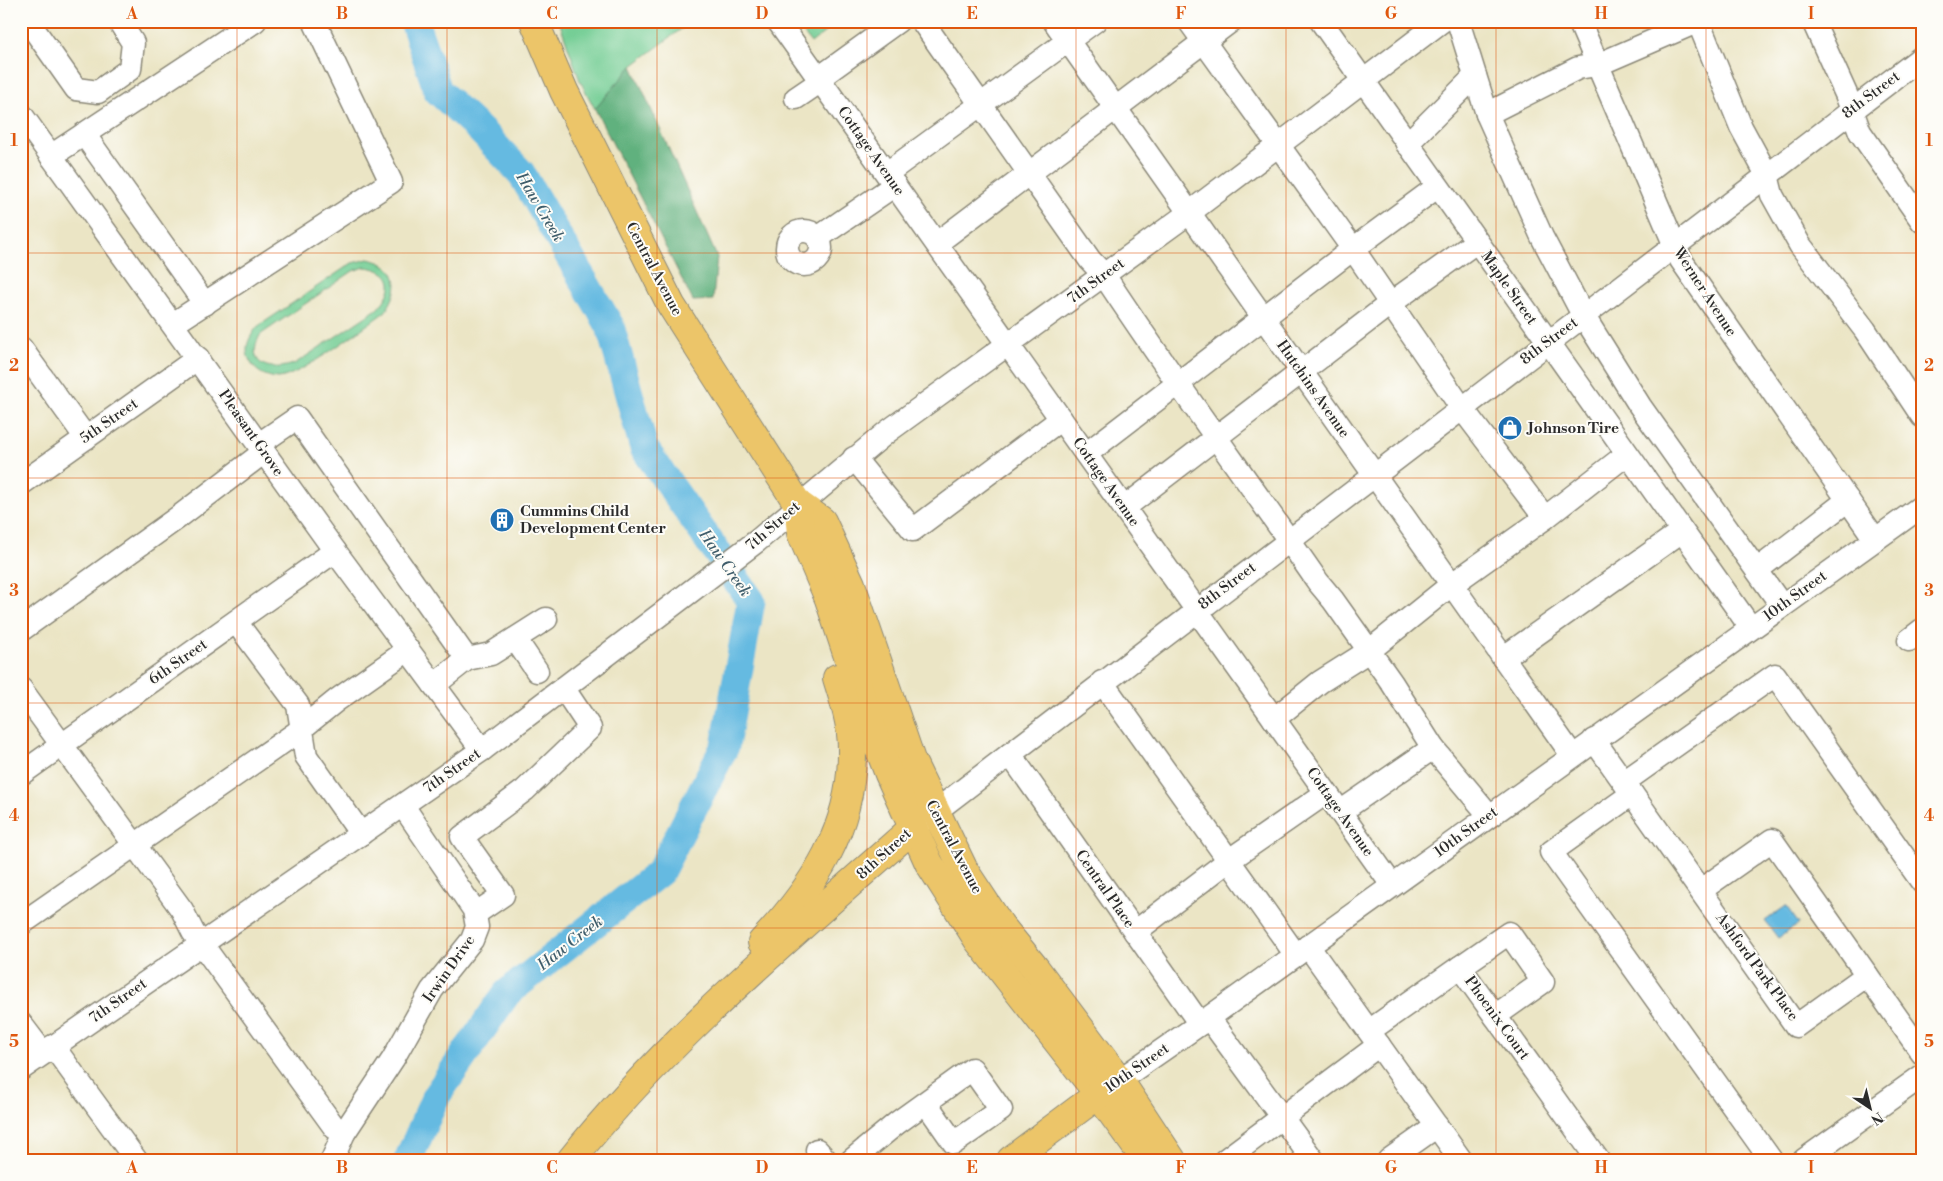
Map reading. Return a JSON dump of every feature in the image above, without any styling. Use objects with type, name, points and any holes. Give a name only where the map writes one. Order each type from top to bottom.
[{"type":"main road","name":"Central Avenue","points":[[534,21],[564,91],[671,305],[798,504],[822,521],[851,584],[911,760],[952,849],[986,906],[1109,1087],[1146,1160]]},
{"type":"main road","name":"Central Avenue","points":[[798,504],[801,533],[828,599],[874,735],[912,829],[942,887],[978,940],[1172,1160]]},
{"type":"main road","points":[[707,1014],[733,972],[785,917],[817,874],[837,835],[849,790],[852,748],[845,704],[824,632],[823,622],[828,599]]},
{"type":"main road","name":"8th Street","points":[[571,1160],[605,1117],[665,1052],[912,829]]},
{"type":"main road","name":"10th Street","points":[[1011,1160],[1109,1087]]},
{"type":"street","points":[[28,21],[76,89],[98,92],[130,70],[133,43],[119,21]]},
{"type":"street","points":[[51,156],[255,21]]},
{"type":"street","points":[[173,324],[391,182],[314,21]]},
{"type":"street","name":"Cottage Avenue","points":[[778,21],[1392,885]]},
{"type":"street","points":[[796,98],[898,21]]},
{"type":"street","points":[[922,21],[1090,260],[1104,275],[1178,385],[1369,651],[1416,718],[1433,748],[1489,815]]},
{"type":"street","name":"Hutchins Avenue","points":[[1054,21],[1572,756]]},
{"type":"street","points":[[818,237],[981,105],[1095,21]]},
{"type":"street","points":[[1189,21],[1223,66],[1277,146],[1353,249],[1462,408],[1545,518]]},
{"type":"street","points":[[937,243],[1231,21]]},
{"type":"street","name":"Maple Street","points":[[1321,21],[1751,628]]},
{"type":"street","name":"7th Street","points":[[21,1068],[482,750],[757,541],[798,504],[886,432],[1009,345],[1189,213],[1442,21]]},
{"type":"street","points":[[1458,21],[1487,114],[1542,238],[1583,315],[1640,406],[1782,606]]},
{"type":"street","name":"Werner Avenue","points":[[1578,21],[1683,263],[1875,538]]},
{"type":"street","points":[[1487,114],[1578,68],[1597,65],[1698,21],[1741,127],[1767,174],[1772,195],[1800,245],[1865,330],[1922,416]]},
{"type":"street","points":[[1813,21],[1860,132],[1914,194],[1922,221]]},
{"type":"street","name":"8th Street","points":[[912,829],[1196,610],[1922,57]]},
{"type":"street","points":[[1407,144],[1475,76]]},
{"type":"street","name":"Pleasant Grove","points":[[21,114],[482,750]]},
{"type":"street","points":[[84,134],[205,304]]},
{"type":"street","points":[[1086,454],[1353,249],[1437,187]]},
{"type":"street","points":[[1124,508],[1391,303],[1476,242]]},
{"type":"street","points":[[21,348],[86,438]]},
{"type":"street","name":"5th Street","points":[[21,484],[198,358]]},
{"type":"street","points":[[21,630],[180,516],[297,418],[467,659]]},
{"type":"street","points":[[854,458],[913,530],[1061,419]]},
{"type":"street","points":[[1274,719],[1320,682],[1369,651],[1451,585],[1545,518],[1627,454]]},
{"type":"street","points":[[1757,570],[1848,500]]},
{"type":"street","name":"10th Street","points":[[1109,1087],[1205,1021],[1489,815],[1922,506]]},
{"type":"street","points":[[1503,658],[1682,531]]},
{"type":"street","name":"6th Street","points":[[21,774],[336,551]]},
{"type":"street","points":[[434,685],[467,659],[491,654],[516,640],[546,619]]},
{"type":"street","points":[[236,622],[298,704],[306,756],[361,834]]},
{"type":"street","points":[[516,640],[538,670]]},
{"type":"street","points":[[21,924],[302,728],[337,700],[408,650]]},
{"type":"street","points":[[1771,1160],[1551,852],[1628,788],[1775,675],[1922,882]]},
{"type":"street","points":[[1102,682],[1228,860],[1374,1038],[1461,1160]]},
{"type":"street","points":[[475,914],[503,895],[462,837],[525,790],[590,728],[564,688]]},
{"type":"street","points":[[21,689],[182,910],[192,932],[335,1128],[344,1133]]},
{"type":"street","name":"Ashford Park Place","points":[[1594,740],[1796,1026],[1867,975]]},
{"type":"street","points":[[1340,812],[1433,748]]},
{"type":"street","name":"Central Place","points":[[1010,754],[1135,932],[1283,1118],[1313,1160]]},
{"type":"street","points":[[1135,932],[1228,860],[1326,793]]},
{"type":"street","name":"Irwin Drive","points":[[332,1160],[344,1133],[393,1060],[432,990],[472,940],[478,927],[475,914],[402,806]]},
{"type":"street","points":[[1701,890],[1772,840],[1922,1053]]},
{"type":"street","points":[[440,860],[467,843]]},
{"type":"street","points":[[1460,967],[1509,933],[1543,982],[1495,1016]]},
{"type":"street","name":"Phoenix Court","points":[[1225,1160],[1283,1118],[1374,1038],[1460,967],[1593,1158]]},
{"type":"street","points":[[21,1024],[48,1049],[136,1160]]},
{"type":"street","points":[[1804,1160],[1922,1076]]},
{"type":"street","points":[[852,1160],[897,1122],[926,1102]]},
{"type":"street","points":[[1389,1160],[1437,1126]]},
{"type":"green space","points":[[559,21],[692,21],[632,66],[595,109],[580,81]]},
{"type":"green space","points":[[794,21],[839,21],[811,43]]},
{"type":"green space","points":[[632,66],[717,257],[713,300],[693,301],[595,109]]},
{"type":"green space","points":[[368,259],[387,266],[392,272],[396,286],[391,303],[385,312],[315,361],[288,376],[278,378],[258,371],[252,365],[247,352],[249,339],[257,327],[352,263]],"holes":[[[365,267],[375,269],[387,276],[390,282],[388,294],[377,309],[296,363],[287,366],[270,367],[258,360],[255,354],[260,335],[353,271]]]},
{"type":"water","points":[[1786,906],[1799,924],[1778,938],[1765,921]]},
{"type":"waterway","name":"Haw Creek","points":[[408,1160],[436,1096],[507,993],[660,872],[725,746],[751,601],[644,448],[610,326],[521,173],[481,131],[438,91],[414,21]]},
{"type":"place","name":"Johnson Tire","points":[[1510,428]]},
{"type":"place","name":"Cummins Child Development Center","points":[[502,520]]}]
